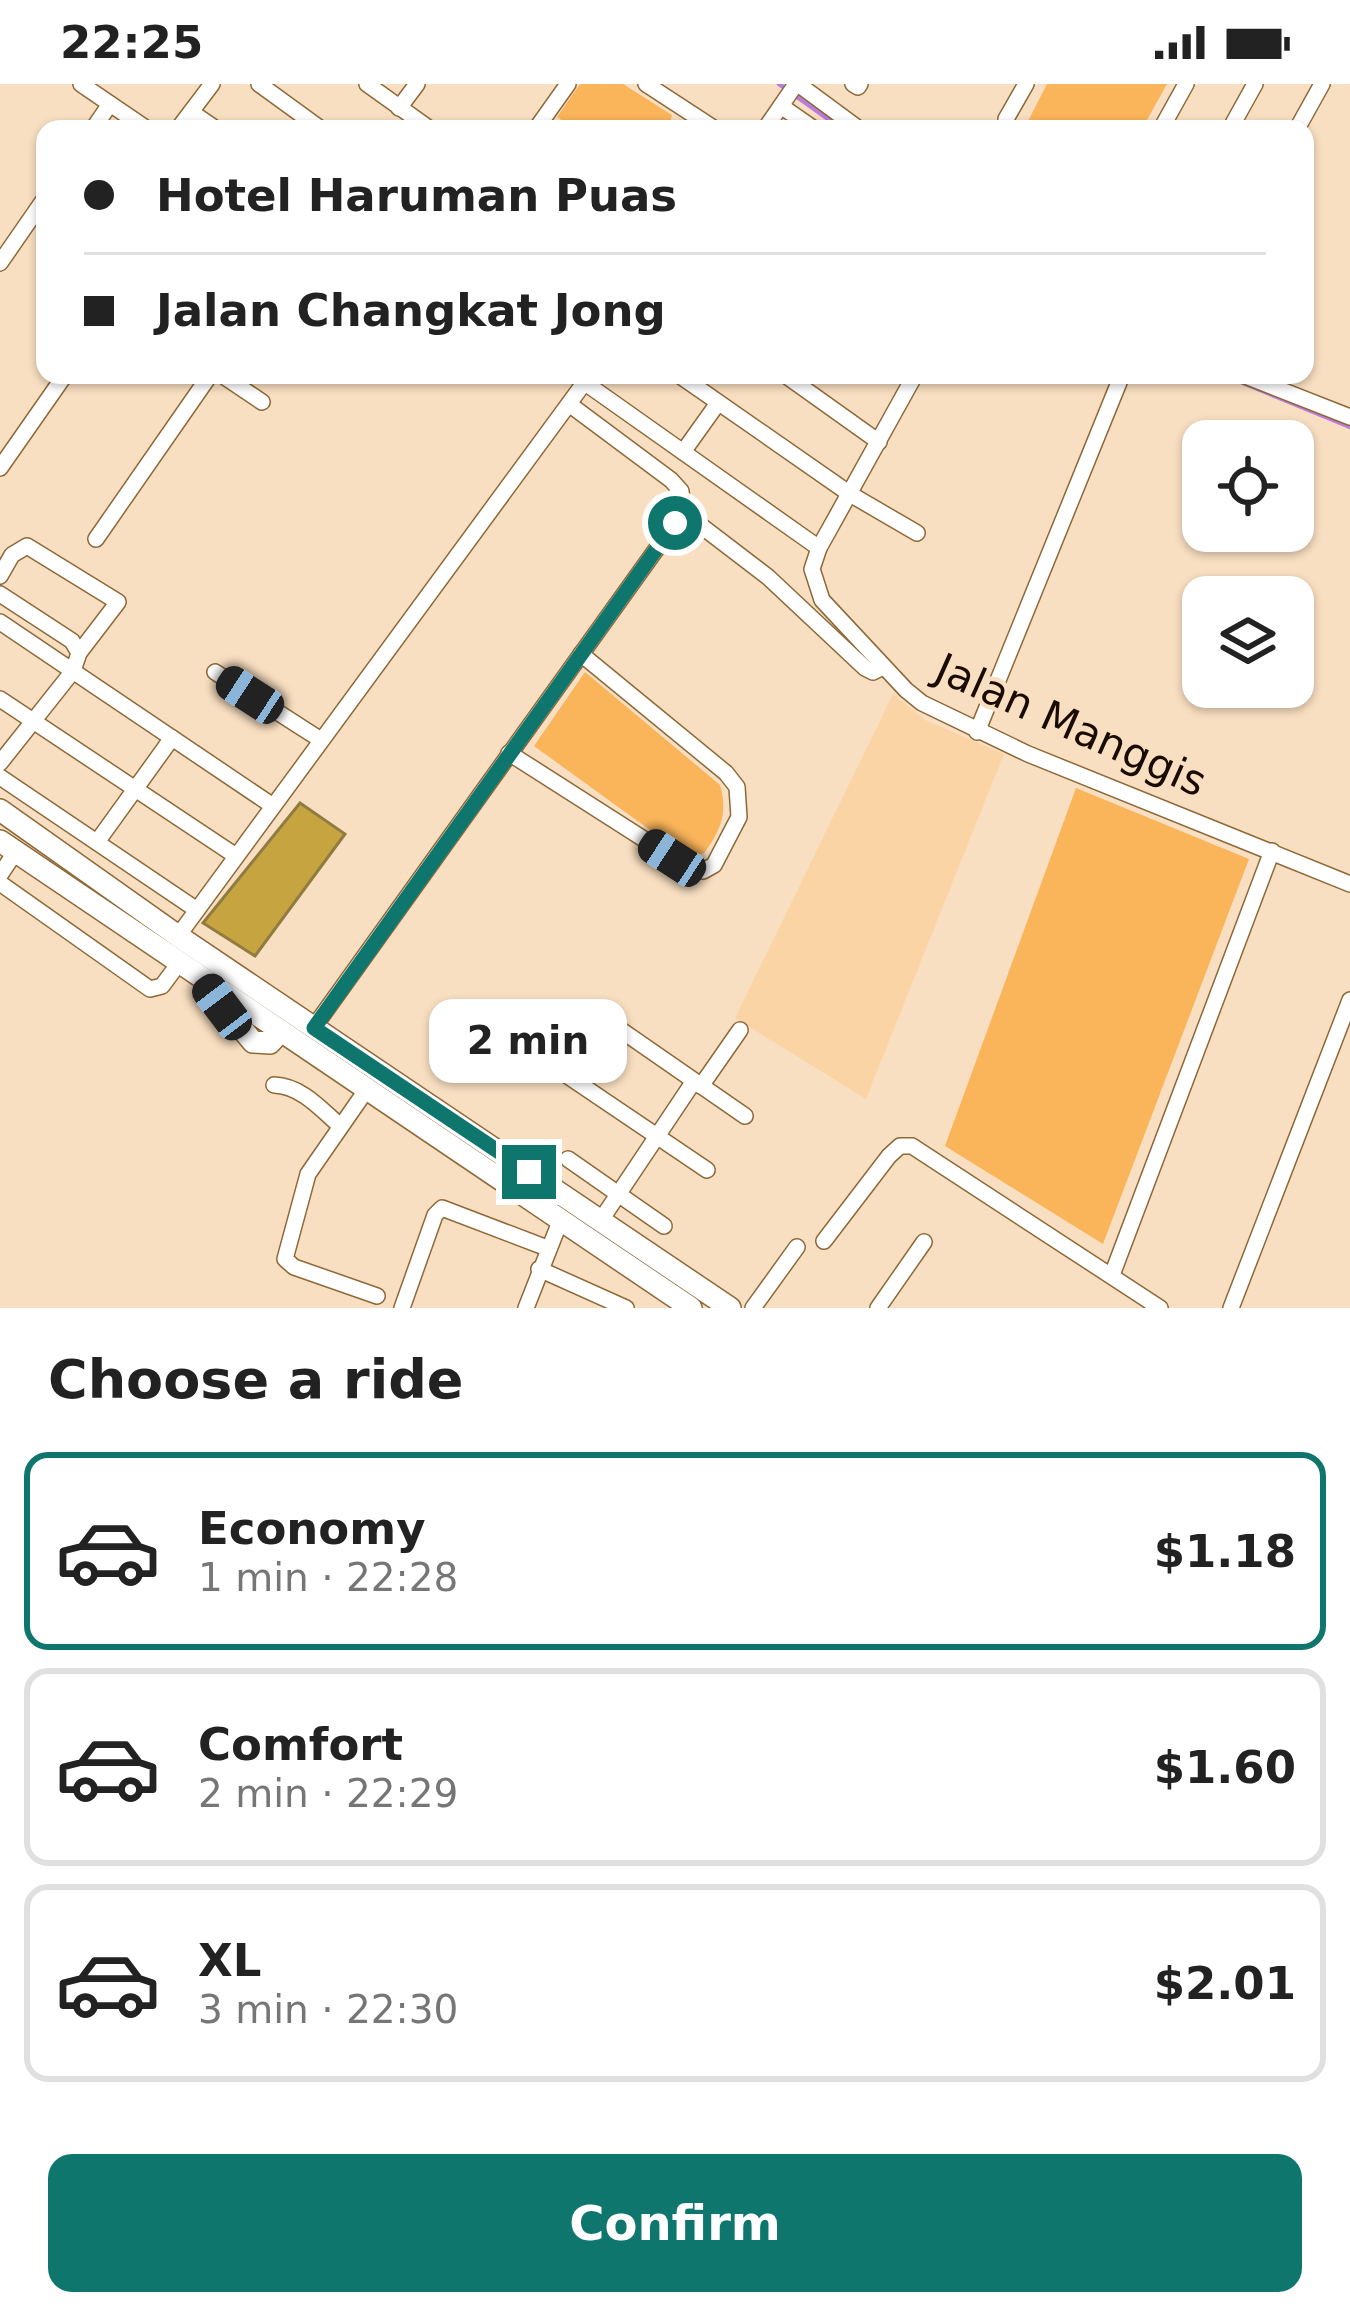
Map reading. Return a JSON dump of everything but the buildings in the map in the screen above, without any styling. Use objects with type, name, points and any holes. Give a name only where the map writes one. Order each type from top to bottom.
[{"type":"highway","points":[[0,810],[178,936],[730,1308]]},
{"type":"highway","points":[[28,829],[26,844],[55,878]]},
{"type":"highway","points":[[8,846],[200,978],[253,1042],[270,1043],[280,1031]]},
{"type":"highway","points":[[252,986],[276,1013],[280,1031],[691,1308]]},
{"type":"street","points":[[81,84],[134,120]]},
{"type":"street","points":[[185,120],[212,84]]},
{"type":"street","points":[[259,84],[309,120]]},
{"type":"street","points":[[368,84],[417,120]]},
{"type":"street","points":[[399,107],[417,84]]},
{"type":"street","points":[[542,120],[568,84]]},
{"type":"street","points":[[646,84],[702,120]]},
{"type":"street","points":[[1008,120],[1026,84]]},
{"type":"street","points":[[1166,120],[1186,84]]},
{"type":"street","points":[[1235,120],[1255,84]]},
{"type":"street","points":[[1302,120],[1322,84]]},
{"type":"street","points":[[772,120],[796,85],[846,120]]},
{"type":"street","points":[[99,120],[110,104]]},
{"type":"street","points":[[782,104],[802,120]]},
{"type":"street","points":[[191,112],[202,120]]},
{"type":"street","points":[[689,120],[693,114]]},
{"type":"street","points":[[0,263],[36,211]]},
{"type":"street","points":[[0,468],[59,384]]},
{"type":"street","points":[[96,538],[204,384]]},
{"type":"street","points":[[235,384],[262,402]]},
{"type":"street","points":[[178,936],[580,384]]},
{"type":"street","points":[[591,384],[819,548],[910,384]]},
{"type":"street","points":[[692,384],[850,494],[916,533]]},
{"type":"street","points":[[798,384],[879,442]]},
{"type":"street","points":[[977,732],[1118,384]]},
{"type":"street","points":[[1266,384],[1350,417]]},
{"type":"street","points":[[683,452],[718,403]]},
{"type":"street","points":[[314,1028],[683,512],[681,491],[670,480],[569,404]]},
{"type":"street","points":[[683,512],[768,577],[865,668],[873,672],[883,667]]},
{"type":"street","points":[[0,576],[11,555],[27,546],[118,602],[79,652],[73,671],[0,763]]},
{"type":"street","name":"Jalan Manggis","points":[[819,548],[812,569],[822,600],[922,703],[977,732],[1350,884]]},
{"type":"street","points":[[0,594],[72,641],[79,652]]},
{"type":"street","points":[[0,622],[273,806]]},
{"type":"street","points":[[509,753],[689,868],[703,871],[714,865],[739,817],[737,787],[581,654]]},
{"type":"street","points":[[215,672],[321,740]]},
{"type":"street","points":[[0,699],[236,856]]},
{"type":"street","points":[[97,842],[172,738]]},
{"type":"street","points":[[0,777],[197,910]]},
{"type":"street","points":[[8,846],[0,879],[150,989],[162,986],[179,963]]},
{"type":"street","points":[[1112,1275],[1272,851]]},
{"type":"street","points":[[1231,1308],[1350,1000]]},
{"type":"street","points":[[595,1012],[745,1116]]},
{"type":"street","points":[[601,1220],[656,1138],[740,1030]]},
{"type":"street","points":[[559,1070],[707,1170]]},
{"type":"street","points":[[274,1085],[301,1093],[339,1125]]},
{"type":"street","points":[[367,1089],[308,1174],[285,1259],[294,1267],[377,1296]]},
{"type":"street","points":[[824,1240],[889,1156],[900,1146],[911,1146],[1160,1308]]},
{"type":"street","points":[[568,1159],[664,1226]]},
{"type":"street","points":[[402,1308],[435,1215],[442,1208],[547,1247]]},
{"type":"street","points":[[526,1308],[561,1219]]},
{"type":"street","points":[[878,1308],[924,1242]]},
{"type":"street","points":[[753,1308],[797,1247]]},
{"type":"street","points":[[539,1269],[626,1308]]},
{"type":"shaded area","points":[[580,84],[623,84],[672,115],[671,120],[557,117]]},
{"type":"shaded area","points":[[1047,84],[1167,84],[1147,120],[1029,120]]},
{"type":"shaded area","points":[[585,672],[720,785],[721,821],[704,853],[694,857],[679,851],[534,746]]},
{"type":"shaded area","points":[[893,694],[925,720],[1004,754],[866,1099],[735,1018]]},
{"type":"shaded area","points":[[1076,788],[1249,859],[1103,1244],[945,1146]]},
{"type":"waterway","points":[[779,84],[829,120]]},
{"type":"waterway","points":[[1246,384],[1350,427]]},
{"type":"route","points":[[529,1172],[314,1028],[675,523]]}]
